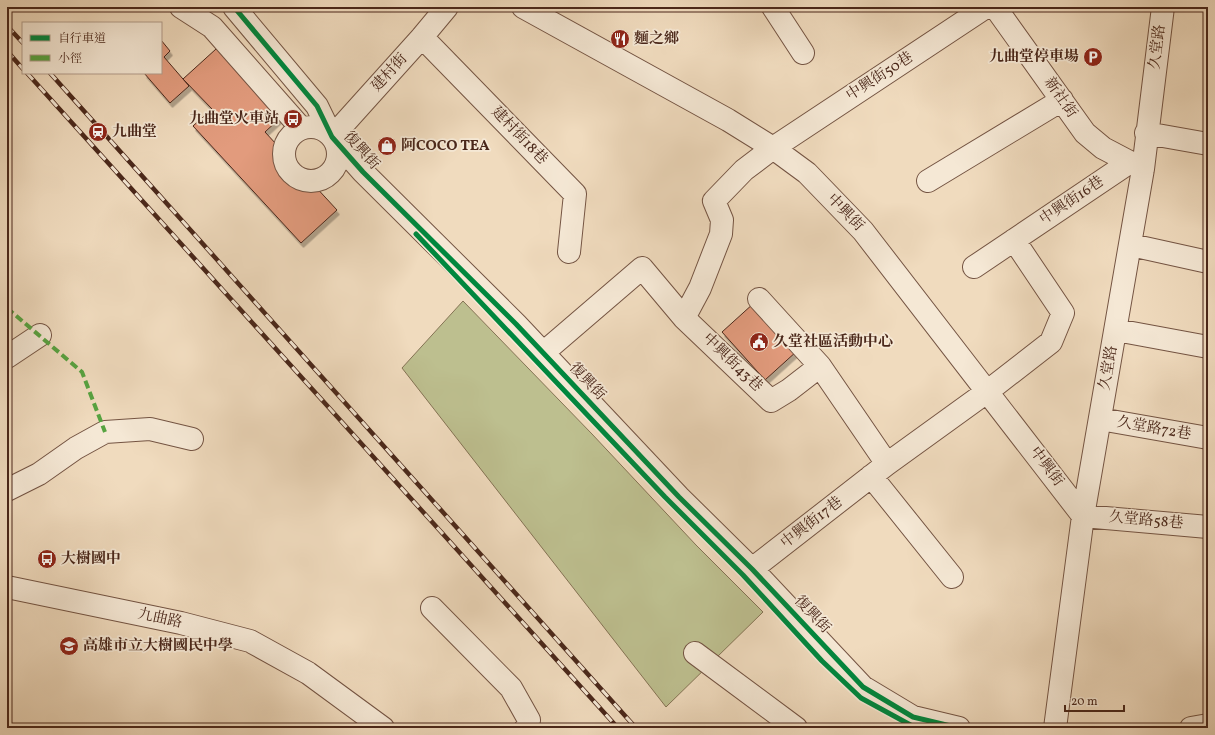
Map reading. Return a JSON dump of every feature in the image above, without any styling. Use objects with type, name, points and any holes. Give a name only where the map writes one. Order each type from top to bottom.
[{"type":"street","points":[[181,7],[212,27],[301,128]]},
{"type":"street","name":"復興街","points":[[234,7],[317,106],[332,137],[363,172],[516,324],[678,497],[752,569],[863,687],[914,717],[959,728]]},
{"type":"street","name":"建村街","points":[[332,137],[447,7]]},
{"type":"street","name":"中興街","points":[[523,7],[728,120],[773,148],[807,173],[863,231],[1083,516]]},
{"type":"street","name":"中興街50巷","points":[[684,318],[700,288],[721,234],[722,220],[714,201],[744,170],[773,148],[986,7]]},
{"type":"street","name":"新社街","points":[[995,7],[1085,133],[1103,148],[1137,165]]},
{"type":"street","name":"久堂路","points":[[1055,728],[1083,516],[1131,245],[1137,165],[1146,133],[1163,7]]},
{"type":"street","points":[[779,9],[803,53]]},
{"type":"street","name":"建村街18巷","points":[[422,37],[575,194],[569,252]]},
{"type":"street","points":[[928,182],[1062,100]]},
{"type":"street","points":[[318,127],[332,137],[338,153],[334,170],[320,180],[303,181],[289,171],[283,155],[288,139],[301,128],[318,127]]},
{"type":"street","points":[[1146,133],[1208,144]]},
{"type":"street","name":"中興街16巷","points":[[974,267],[1014,240],[1137,165]]},
{"type":"street","points":[[988,391],[1051,342],[1063,313],[1014,240]]},
{"type":"street","points":[[1131,245],[1208,262]]},
{"type":"street","points":[[543,353],[642,268],[684,318]]},
{"type":"street","points":[[759,298],[820,366],[879,470],[952,577]]},
{"type":"street","name":"中興街43巷","points":[[684,318],[770,401],[789,390],[820,366]]},
{"type":"street","points":[[1116,330],[1208,347]]},
{"type":"street","points":[[7,357],[40,335]]},
{"type":"street","name":"中興街17巷","points":[[752,569],[879,470],[988,391]]},
{"type":"street","name":"久堂路72巷","points":[[1100,419],[1208,438]]},
{"type":"street","points":[[7,490],[39,474],[76,448],[105,432],[150,429],[192,439]]},
{"type":"street","name":"久堂路58巷","points":[[1083,516],[1208,527]]},
{"type":"street","name":"九曲路","points":[[7,587],[181,623],[250,641],[308,673],[383,728]]},
{"type":"street","points":[[432,608],[511,688],[529,720],[526,728]]},
{"type":"street","points":[[695,653],[796,728]]},
{"type":"street","points":[[1191,728],[1208,724]]},
{"type":"green space","points":[[463,301],[592,434],[696,545],[763,612],[666,707],[402,368]]},
{"type":"building","points":[[227,39],[291,108],[265,132],[337,210],[301,243],[193,126],[212,109],[183,79]]},
{"type":"building","points":[[162,41],[170,51],[164,57],[189,86],[170,103],[145,74],[162,74]]},
{"type":"building","name":"久堂社區活動中心","points":[[754,303],[797,351],[765,380],[722,332]]},
{"type":"railway","points":[[7,26],[22,42]]},
{"type":"railway","points":[[7,51],[22,68]]},
{"type":"railway","points":[[28,74],[618,728]]},
{"type":"railway","points":[[51,74],[636,728]]},
{"type":"marked path","points":[[7,308],[82,372],[105,432]]},
{"type":"cycle path","points":[[234,7],[317,106],[332,137],[363,172],[516,324],[679,497],[752,569],[863,687],[913,717],[959,728]]},
{"type":"cycle path","points":[[416,234],[665,497],[743,575],[822,661],[861,698],[916,728]]},
{"type":"place","name":"麵之鄉","points":[[620,39]]},
{"type":"place","name":"九曲堂停車場","points":[[1093,57]]},
{"type":"place","name":"九曲堂火車站","points":[[293,119]]},
{"type":"place","name":"九曲堂","points":[[98,132]]},
{"type":"place","name":"阿COCO TEA","points":[[387,146]]},
{"type":"place","name":"久堂社區活動中心","points":[[759,342]]},
{"type":"place","name":"大樹國中","points":[[47,559]]},
{"type":"place","name":"高雄市立大樹國民中學","points":[[69,646]]}]
